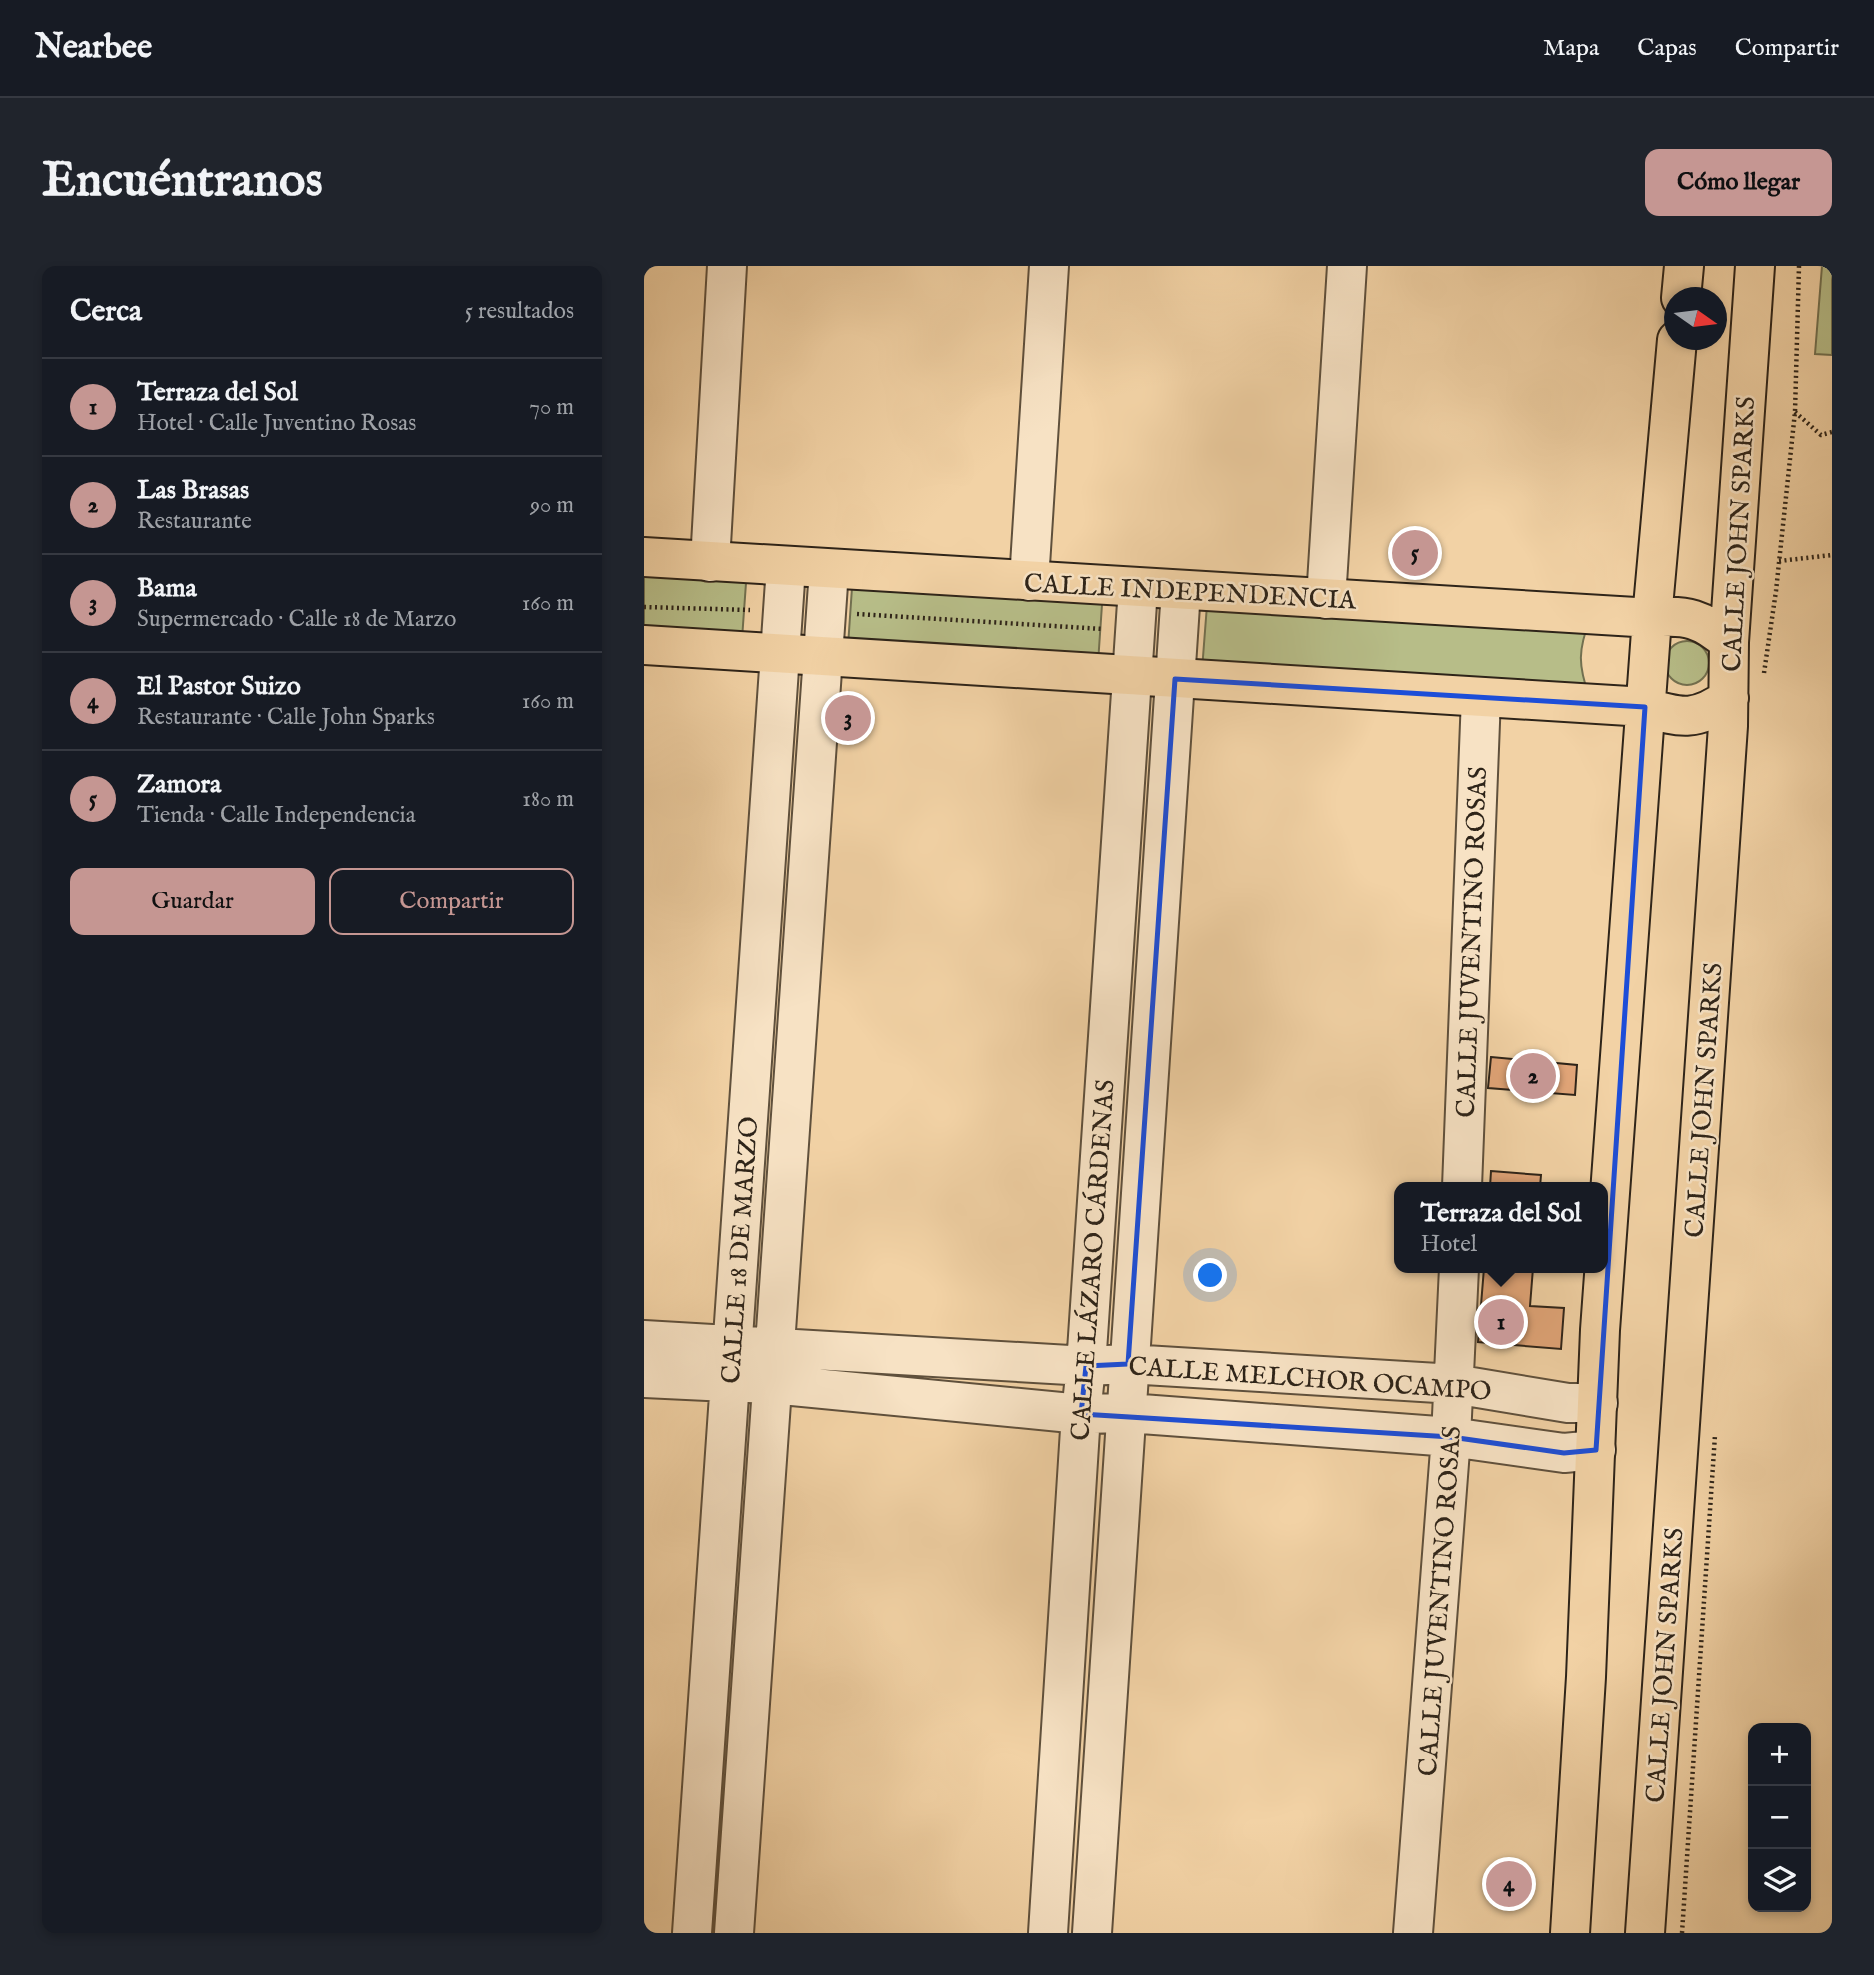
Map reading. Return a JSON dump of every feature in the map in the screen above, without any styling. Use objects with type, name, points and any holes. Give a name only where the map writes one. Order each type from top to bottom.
[{"type":"main road","points":[[1682,287],[1684,266]]},
{"type":"main road","name":"CALLE JOHN SPARKS","points":[[1646,1933],[1729,698],[1729,642],[1755,266]]},
{"type":"main road","points":[[1608,1219],[1645,707],[1676,350]]},
{"type":"main road","name":"CALLE INDEPENDENCIA","points":[[644,557],[1652,618],[1673,615],[1694,619],[1713,628],[1729,642]]},
{"type":"main road","points":[[644,645],[1645,707],[1669,715],[1691,716],[1710,711],[1729,698]]},
{"type":"main road","points":[[1570,1933],[1586,1677],[1604,1273]]},
{"type":"street","points":[[710,562],[726,266]]},
{"type":"street","points":[[1029,582],[1049,266]]},
{"type":"street","points":[[1326,598],[1347,266]]},
{"type":"street","name":"CALLE 18 DE MARZO","points":[[692,1933],[786,567]]},
{"type":"street","name":"CALLE 18 DE MARZO","points":[[734,1933],[829,570]]},
{"type":"street","name":"CALLE LÁZARO CÁRDENAS","points":[[1048,1933],[1138,588]]},
{"type":"street","name":"CALLE LÁZARO CÁRDENAS","points":[[1092,1933],[1181,590]]},
{"type":"street","name":"CALLE JUVENTINO ROSAS","points":[[1462,1182],[1481,698]]},
{"type":"street","name":"CALLE JUVENTINO ROSAS","points":[[1413,1933],[1451,1437],[1459,1273]]},
{"type":"street","name":"CALLE MELCHOR OCAMPO","points":[[644,1340],[732,1344],[773,1365],[1081,1413],[1128,1413],[1451,1437],[1564,1452],[1596,1450]]},
{"type":"street","name":"CALLE MELCHOR OCAMPO","points":[[644,1378],[730,1381],[773,1365],[1128,1364],[1454,1384],[1568,1403],[1598,1403]]},
{"type":"street","points":[[705,1737],[747,1740]]},
{"type":"path","points":[[1763,679],[1779,561],[1794,412],[1799,266]]},
{"type":"path","points":[[1794,412],[1821,436],[1832,432]]},
{"type":"path","points":[[1779,561],[1832,555]]},
{"type":"path","points":[[644,607],[783,611]]},
{"type":"path","points":[[826,612],[1135,631]]},
{"type":"highlighted area","points":[[1175,679],[1645,707],[1596,1450],[1564,1453],[1451,1437],[1081,1414],[1086,1366],[1128,1364]]},
{"type":"green space","points":[[1822,266],[1832,266],[1832,355],[1815,354]]},
{"type":"green space","points":[[644,562],[747,569],[742,639],[644,632]]},
{"type":"green space","points":[[853,573],[1103,590],[1098,663],[848,646]]},
{"type":"green space","points":[[1208,592],[1590,619],[1581,658],[1589,696],[1202,670]]},
{"type":"green space","points":[[1687,641],[1702,648],[1709,663],[1702,678],[1687,685],[1672,678],[1665,663],[1672,648]]},
{"type":"building","points":[[1491,1057],[1577,1065],[1575,1095],[1488,1088]]},
{"type":"building","points":[[1491,1171],[1541,1175],[1540,1182],[1490,1182]]},
{"type":"building","points":[[1484,1273],[1533,1273],[1530,1306],[1564,1308],[1561,1349],[1478,1342]]},
{"type":"place","name":"Zamora","points":[[1415,553]]},
{"type":"place","name":"Bama","points":[[848,718]]},
{"type":"place","name":"Las Brasas","points":[[1533,1076]]},
{"type":"place","name":"Terraza del Sol","points":[[1501,1322]]},
{"type":"place","name":"El Pastor Suizo","points":[[1509,1884]]}]
